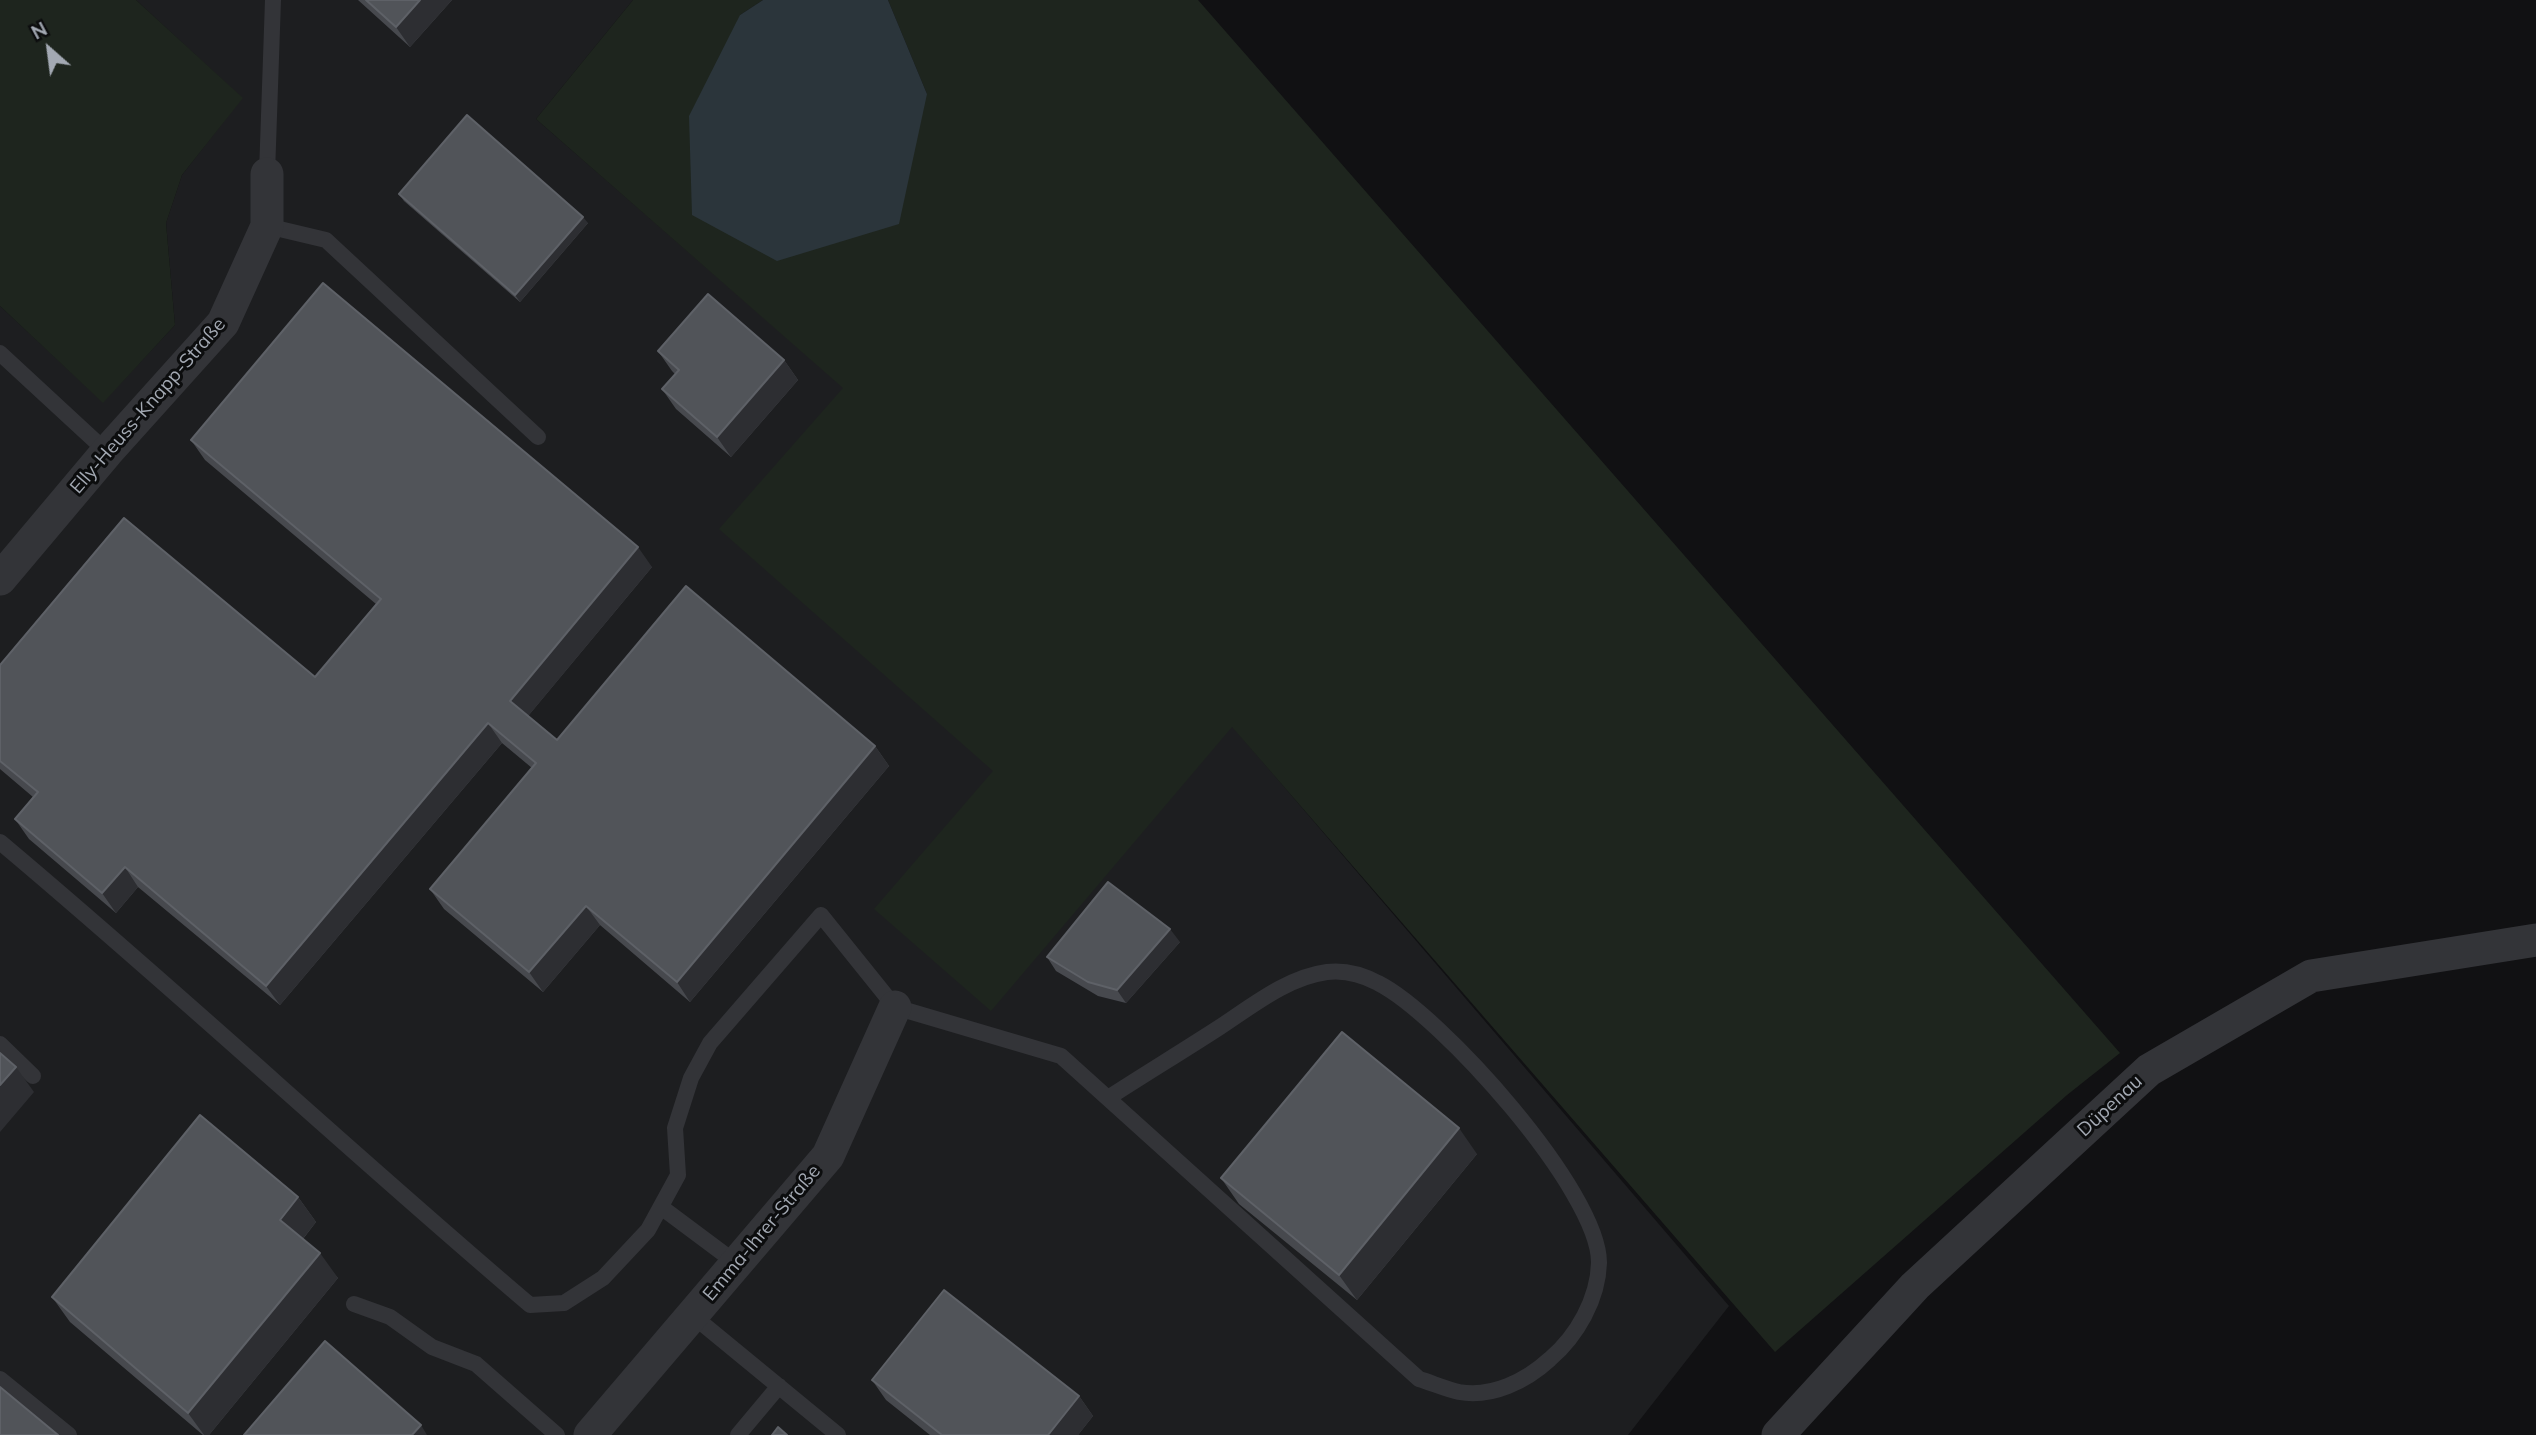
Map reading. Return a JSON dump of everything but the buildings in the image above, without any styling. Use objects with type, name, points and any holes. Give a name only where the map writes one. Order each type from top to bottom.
[{"type":"street","name":"Elly-Heuss-Knapp-Straße","points":[[0,579],[107,452],[223,323],[267,226],[267,174]]},
{"type":"street","name":"Düpenau","points":[[1778,1435],[1915,1286],[2149,1070],[2311,976],[2536,940]]},
{"type":"street","name":"Emma-Ihrer-Straße","points":[[590,1435],[828,1156],[895,1007]]},
{"type":"lane","points":[[267,174],[273,0]]},
{"type":"lane","points":[[267,226],[326,240],[538,437]]},
{"type":"lane","points":[[0,354],[107,452]]},
{"type":"lane","points":[[0,842],[86,914],[415,1207],[530,1305],[564,1303],[603,1278],[648,1230],[678,1175],[675,1128],[691,1078],[709,1043],[821,915],[895,1007],[1061,1056],[1419,1379],[1459,1392],[1486,1393],[1506,1388],[1543,1366],[1559,1352],[1587,1311],[1595,1290],[1599,1261],[1593,1231],[1580,1201],[1548,1155],[1481,1073],[1430,1022],[1379,983],[1356,974],[1328,972],[1303,978],[1271,994],[1108,1098]]},
{"type":"lane","points":[[0,1044],[33,1076]]},
{"type":"lane","points":[[661,1207],[736,1263]]},
{"type":"lane","points":[[354,1304],[390,1317],[432,1347],[476,1364],[557,1435]]},
{"type":"lane","points":[[692,1315],[838,1435]]},
{"type":"lane","points":[[0,1379],[69,1435]]},
{"type":"lane","points":[[738,1435],[779,1386]]},
{"type":"shaded area","points":[[0,0],[136,0],[243,98],[182,175],[166,223],[175,325],[103,403],[0,306]]},
{"type":"shaded area","points":[[136,0],[633,0],[536,119],[1232,726],[1729,1306],[1628,1435],[0,1435],[0,306],[103,402],[175,325],[166,223],[182,175],[242,98]]},
{"type":"shaded area","points":[[633,0],[763,0],[740,15],[927,94],[888,0],[1198,0],[2120,1053],[2067,1095],[1775,1352],[1232,727],[991,1011],[874,909],[993,771],[719,529],[843,388],[536,119]]},
{"type":"shaded area","points":[[763,0],[888,0],[927,94],[899,224],[777,261],[692,215],[689,116],[740,15]]}]
